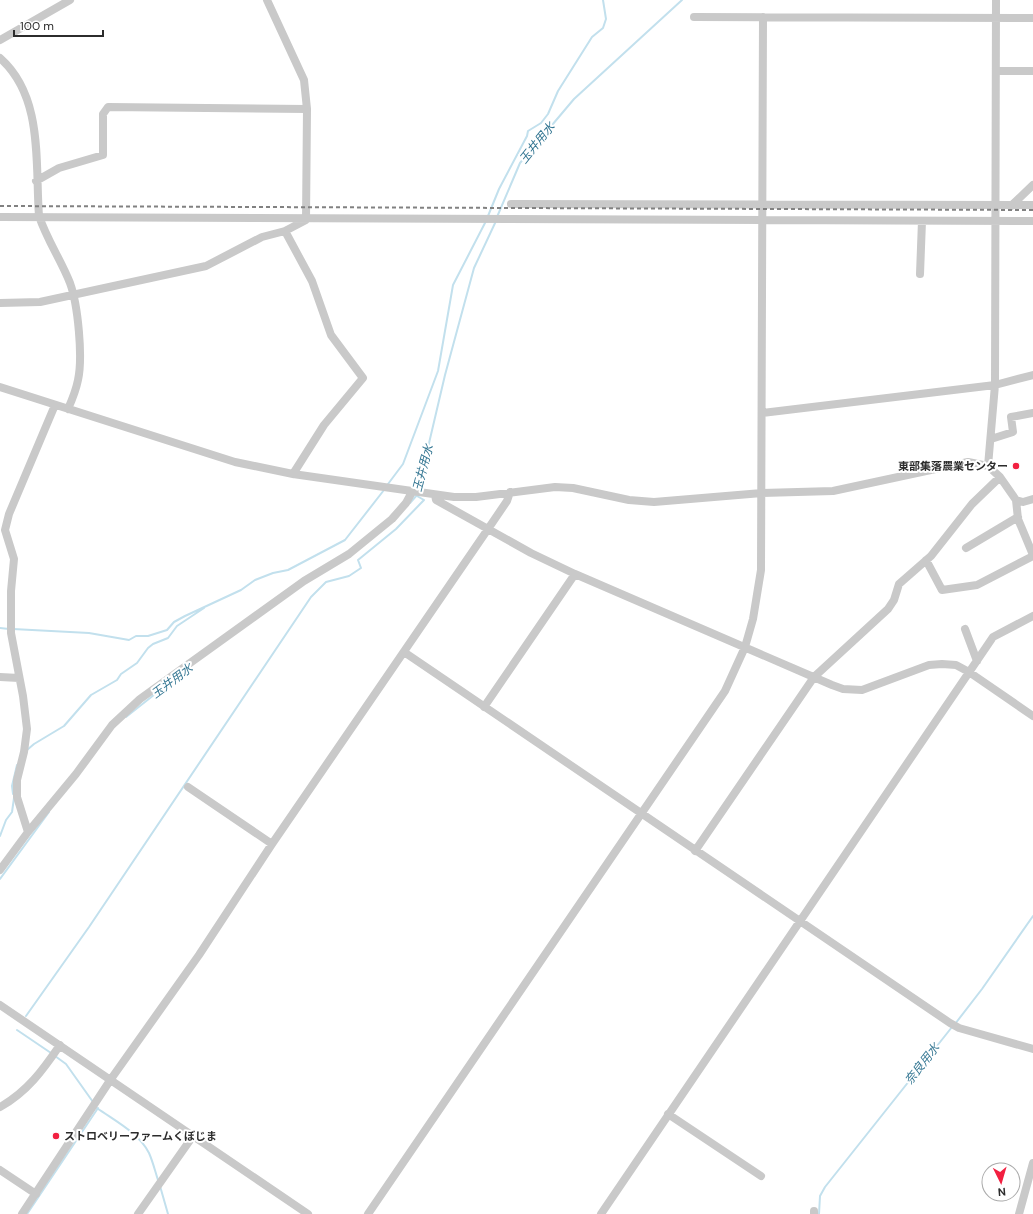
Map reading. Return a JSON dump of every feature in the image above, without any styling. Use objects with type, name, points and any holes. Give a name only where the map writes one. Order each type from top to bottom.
[{"type":"street","points":[[0,40],[70,0]]},
{"type":"street","points":[[267,0],[304,80],[307,109],[306,220]]},
{"type":"street","points":[[988,466],[995,385],[997,206],[996,0]]},
{"type":"street","points":[[694,17],[1033,18]]},
{"type":"street","points":[[368,1214],[640,813],[726,691],[745,647],[753,619],[761,570],[763,17]]},
{"type":"street","points":[[0,58],[9,67],[24,90],[29,104],[34,124],[39,216],[44,230],[65,270],[74,295],[80,361],[78,381],[68,409]]},
{"type":"street","points":[[996,71],[1033,71]]},
{"type":"street","points":[[36,181],[59,168],[103,155],[104,114],[108,108],[307,109]]},
{"type":"street","points":[[1010,206],[1033,185]]},
{"type":"street","points":[[511,204],[1033,205]]},
{"type":"street","points":[[0,217],[39,216],[306,220],[500,219],[1033,221]]},
{"type":"street","points":[[0,303],[40,302],[206,266],[262,237],[285,231],[306,220]]},
{"type":"street","points":[[920,274],[922,221]]},
{"type":"street","points":[[285,231],[312,281],[331,335],[362,378],[324,425],[293,474]]},
{"type":"street","points":[[762,413],[995,385],[1033,375]]},
{"type":"street","points":[[0,387],[235,462],[293,474],[435,495],[476,497],[555,487],[573,488],[629,500],[654,502],[762,493],[833,491],[968,462],[988,466],[1000,477],[1016,500],[1018,517],[1033,556],[977,585],[942,590],[926,560]]},
{"type":"street","points":[[28,832],[17,797],[17,780],[25,750],[27,729],[11,629],[11,591],[14,559],[5,530],[9,514],[55,405]]},
{"type":"street","points":[[991,439],[1013,432],[1011,417],[1033,413]]},
{"type":"street","points":[[695,851],[814,678],[888,609],[894,600],[899,584],[926,560],[972,504],[1000,477]]},
{"type":"street","points":[[0,870],[28,832],[76,774],[112,725],[140,699],[304,581],[349,554],[392,519],[406,503],[413,492]]},
{"type":"street","points":[[22,1214],[111,1079],[199,955],[272,844],[488,529],[507,500],[510,492]]},
{"type":"street","points":[[435,495],[436,500],[531,553],[575,574],[832,685],[853,690],[870,688],[929,665],[956,665],[969,672],[1033,716]]},
{"type":"street","points":[[1016,500],[1023,502],[1033,499]]},
{"type":"street","points":[[966,548],[1018,517]]},
{"type":"street","points":[[484,708],[575,574]]},
{"type":"street","points":[[601,1214],[993,637],[1033,616]]},
{"type":"street","points":[[965,629],[977,661]]},
{"type":"street","points":[[404,652],[695,851],[959,1028],[1033,1049]]},
{"type":"street","points":[[0,677],[19,678]]},
{"type":"street","points":[[188,787],[272,844]]},
{"type":"street","points":[[0,1005],[55,1051],[111,1079],[308,1214]]},
{"type":"street","points":[[0,1107],[12,1100],[31,1084],[55,1051]]},
{"type":"street","points":[[668,1114],[761,1176]]},
{"type":"street","points":[[138,1214],[193,1136]]},
{"type":"street","points":[[1019,1214],[1033,1163]]},
{"type":"street","points":[[0,1170],[36,1194]]},
{"type":"waterway","points":[[488,216],[499,189],[527,136],[528,131],[541,123],[548,114],[558,91],[592,37],[603,28],[606,19],[603,0]]},
{"type":"waterway","name":"玉井用水","points":[[497,217],[520,163],[574,99],[682,0]]},
{"type":"waterway","points":[[388,484],[403,464],[438,371],[453,285],[486,221]]},
{"type":"waterway","name":"玉井用水","points":[[418,490],[445,375],[474,268],[496,221]]},
{"type":"waterway","points":[[13,629],[89,633],[129,640],[136,636],[148,636],[167,630],[174,622],[241,590],[255,580],[273,573],[288,570],[345,540],[384,490]]},
{"type":"waterway","name":"玉井用水","points":[[410,503],[417,495]]},
{"type":"waterway","points":[[26,1016],[89,927],[311,597],[326,582],[349,576],[361,568],[358,560],[396,529],[424,500],[417,496]]},
{"type":"waterway","points":[[27,750],[34,744],[64,726],[91,695],[117,680],[121,674],[137,663],[148,648],[153,644],[168,638],[177,626],[204,608]]},
{"type":"waterway","points":[[0,628],[9,629]]},
{"type":"waterway","name":"玉井用水","points":[[126,717],[169,683]]},
{"type":"waterway","points":[[13,794],[12,786],[17,765]]},
{"type":"waterway","points":[[0,836],[6,820],[12,812],[14,798]]},
{"type":"waterway","name":"玉井用水","points":[[0,879],[49,812]]},
{"type":"waterway","name":"奈良用水","points":[[955,1024],[982,989],[1033,916]]},
{"type":"waterway","name":"奈良用水","points":[[819,1214],[820,1196],[825,1187],[952,1027]]},
{"type":"waterway","points":[[17,1030],[51,1053]]},
{"type":"waterway","points":[[55,1056],[66,1064],[93,1102]]},
{"type":"waterway","points":[[97,1108],[133,1133],[145,1146],[153,1163],[158,1180]]},
{"type":"waterway","points":[[27,1214],[98,1108]]},
{"type":"waterway","points":[[160,1186],[168,1214]]},
{"type":"railway","points":[[0,206],[1033,210]]},
{"type":"place","name":"東部集落農業センター","points":[[1016,466]]},
{"type":"place","name":"ストロベリーファームくぼじま","points":[[56,1136]]}]
